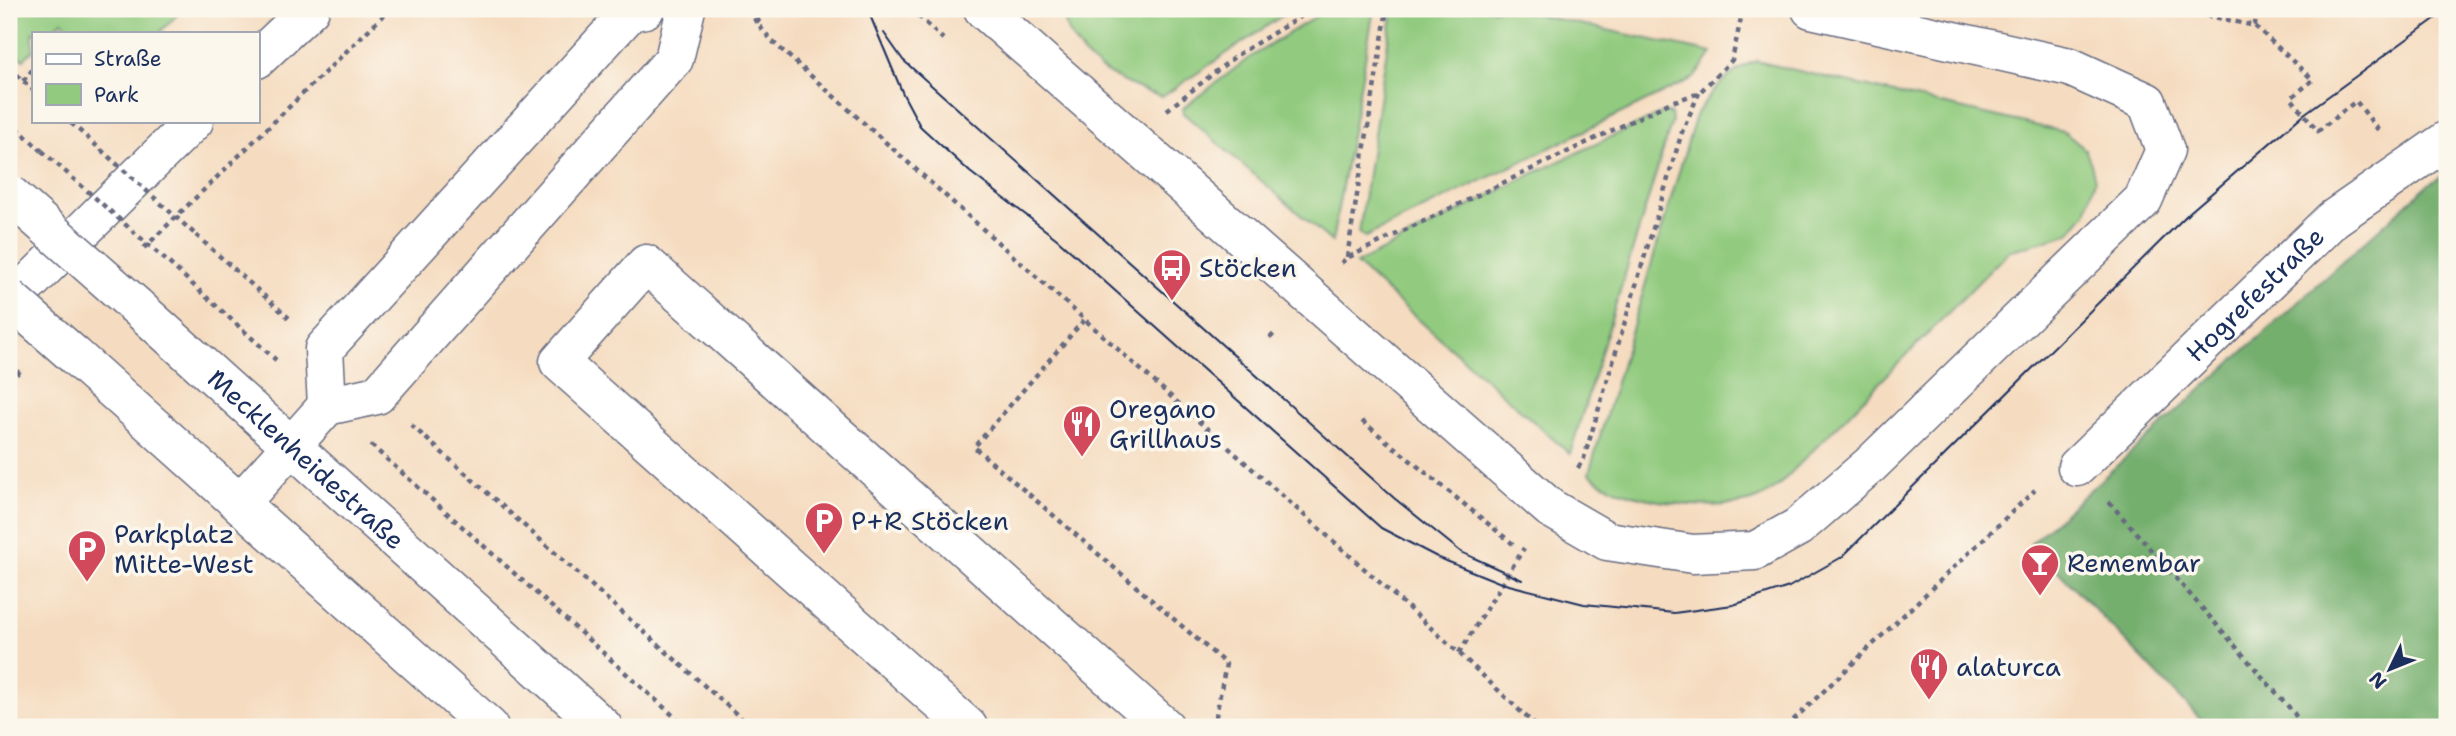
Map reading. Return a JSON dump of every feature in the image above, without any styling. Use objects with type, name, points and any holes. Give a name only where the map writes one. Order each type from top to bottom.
[{"type":"main road","points":[[259,58],[310,9]]},
{"type":"main road","points":[[327,406],[324,349],[630,12],[645,9]]},
{"type":"main road","points":[[241,502],[327,406],[377,395],[674,59],[686,9]]},
{"type":"main road","points":[[983,9],[1035,51],[1550,508],[1607,541],[1693,554],[1755,551],[1798,527],[1870,465],[2143,200],[2165,150],[2147,102],[2070,67],[1811,9]]},
{"type":"main road","points":[[1031,9],[1035,51]]},
{"type":"main road","points":[[9,303],[193,122]]},
{"type":"main road","name":"Hogrefestraße","points":[[2077,467],[2333,219],[2447,140]]},
{"type":"main road","name":"Mecklenheidestraße","points":[[9,194],[603,727]]},
{"type":"main road","points":[[968,727],[559,362],[646,264],[1165,727]]},
{"type":"main road","points":[[9,298],[241,502],[489,727]]},
{"type":"path","points":[[135,257],[390,9]]},
{"type":"path","points":[[750,9],[756,22],[774,43],[1459,653],[1537,727]]},
{"type":"path","points":[[756,22],[774,9]]},
{"type":"path","points":[[1135,140],[1176,102],[1237,55],[1313,9]]},
{"type":"path","points":[[1347,258],[1387,9]]},
{"type":"path","points":[[1459,653],[1584,458],[1682,132],[1699,93],[1731,60],[1743,9]]},
{"type":"path","points":[[2177,9],[2255,26],[2313,80],[2291,98],[2318,131],[2356,101],[2409,167]]},
{"type":"path","points":[[2255,26],[2256,9]]},
{"type":"path","points":[[9,68],[32,89]]},
{"type":"path","points":[[23,80],[32,70]]},
{"type":"path","points":[[1310,296],[1347,258],[1669,103],[1699,93]]},
{"type":"path","points":[[9,121],[686,727]]},
{"type":"path","points":[[69,122],[324,349]]},
{"type":"path","points":[[1085,319],[974,447],[1226,664],[1214,727]]},
{"type":"path","points":[[9,382],[28,362]]},
{"type":"path","points":[[377,395],[751,727]]},
{"type":"path","points":[[1362,421],[1522,551]]},
{"type":"path","points":[[1786,727],[2037,489],[2077,467],[2294,713],[2302,727]]},
{"type":"green space","points":[[11,9],[183,9],[160,32],[73,32],[62,21],[51,32],[32,32],[32,51],[23,60],[9,46]]},
{"type":"green space","points":[[1062,9],[1292,9],[1162,97],[1129,84],[1098,67],[1075,43]]},
{"type":"green space","points":[[1328,9],[1374,9],[1332,242],[1183,113],[1183,108],[1249,58]]},
{"type":"green space","points":[[1393,9],[1511,9],[1712,53],[1694,78],[1365,237],[1359,233]]},
{"type":"green space","points":[[1756,61],[2064,132],[2085,149],[2091,164],[2095,180],[2086,213],[2068,234],[2009,251],[1778,486],[1760,498],[1743,503],[1697,505],[1671,503],[1622,492],[1589,473],[1696,115],[1722,83],[1737,70]]},
{"type":"green space","points":[[1664,112],[1671,114],[1672,121],[1570,454],[1356,264],[1530,175]]},
{"type":"green space","points":[[2447,173],[2447,727],[2208,727],[2031,543],[2430,183]]},
{"type":"tram line","points":[[869,13],[903,94],[920,126],[970,172],[1057,239],[1381,528],[1439,558],[1501,583],[1584,604],[1674,613],[1733,605],[1789,587],[1842,557],[2191,211],[2304,114],[2447,10]]},
{"type":"tram line","points":[[884,33],[903,60],[1394,498],[1461,552],[1522,580]]},
{"type":"place","name":"Stöcken","points":[[1172,302]]},
{"type":"place","name":"Oregano Grillhaus","points":[[1082,458]]},
{"type":"place","name":"P+R Stöcken","points":[[824,555]]},
{"type":"place","name":"Parkplatz Mitte-West","points":[[87,583]]},
{"type":"place","name":"Remembar","points":[[2040,597]]},
{"type":"place","name":"alaturca","points":[[1929,701]]}]
